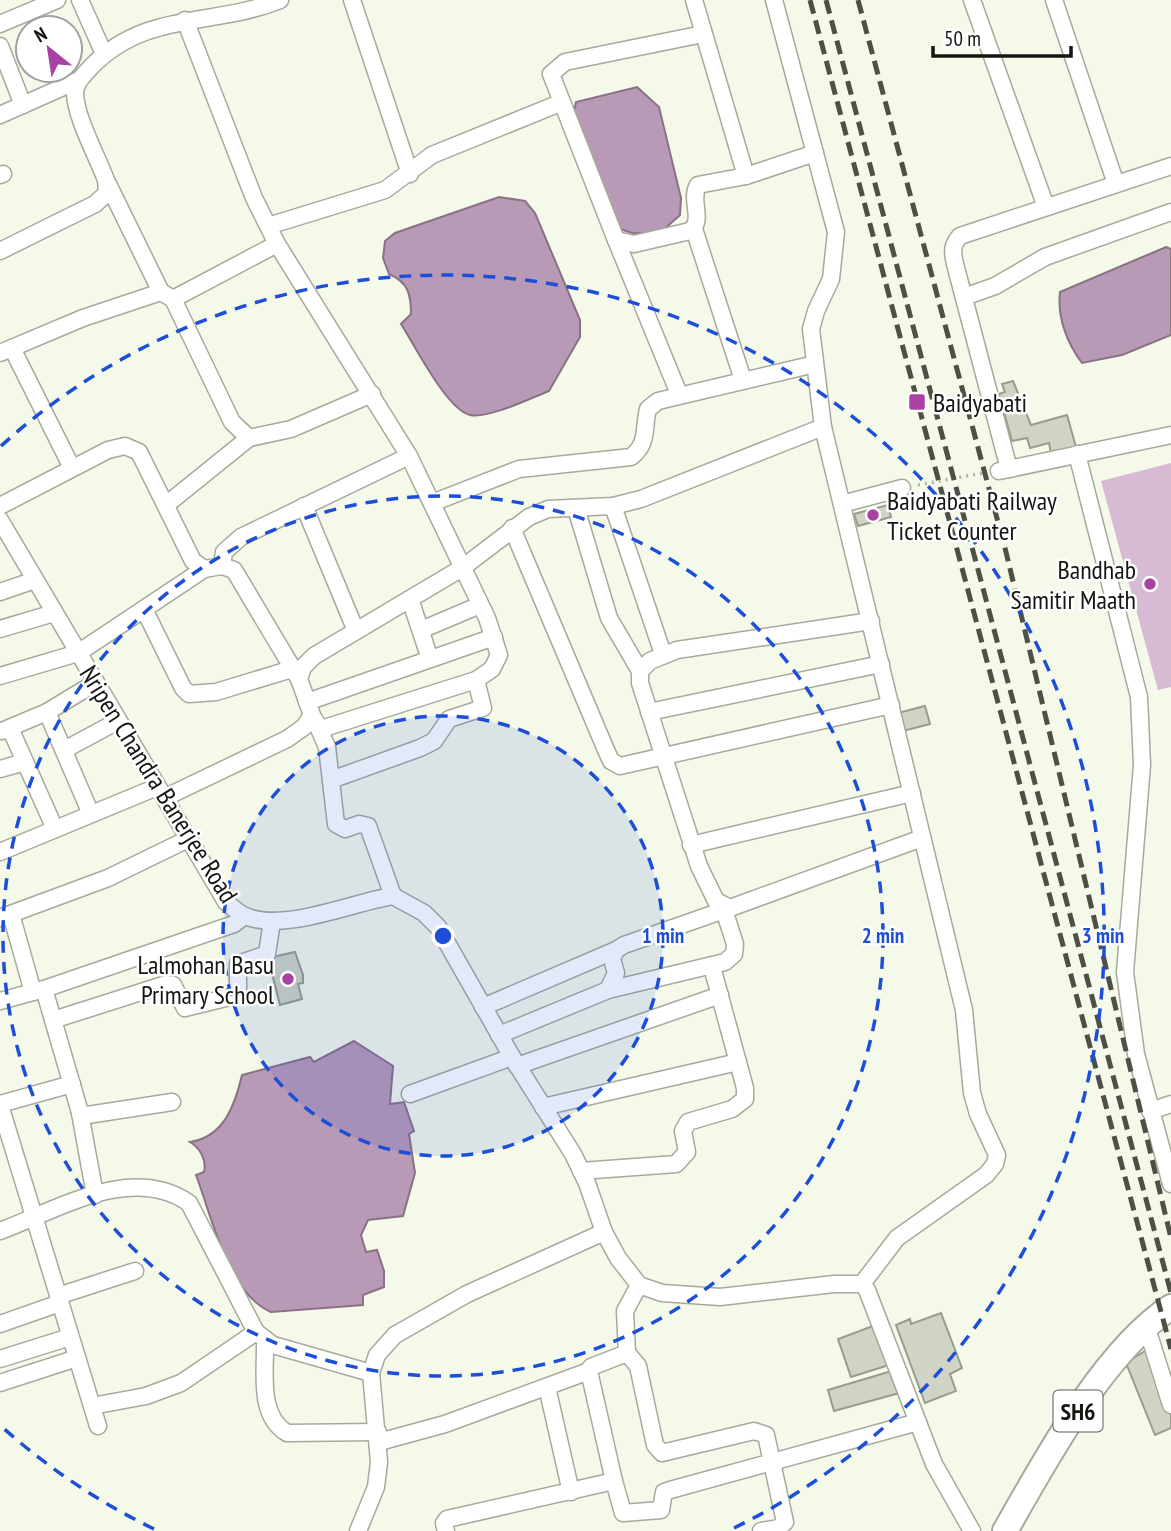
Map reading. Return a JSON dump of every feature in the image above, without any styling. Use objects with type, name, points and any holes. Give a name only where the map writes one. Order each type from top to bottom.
[{"type":"main road","name":"SH6","points":[[1005,1531],[1062,1432],[1146,1325],[1171,1307]]},
{"type":"street","points":[[0,24],[57,0]]},
{"type":"street","points":[[80,0],[104,54]]},
{"type":"street","points":[[84,75],[104,54],[131,37],[185,20],[250,10],[280,0]]},
{"type":"street","points":[[352,0],[410,174]]},
{"type":"street","points":[[694,0],[746,176]]},
{"type":"street","points":[[774,0],[836,232],[836,258],[831,279],[816,310],[811,329],[823,427],[964,1010],[972,1093],[978,1114],[997,1155],[995,1164],[986,1175],[897,1238],[877,1259],[862,1284]]},
{"type":"street","points":[[972,0],[1046,207]]},
{"type":"street","points":[[1054,0],[1116,184]]},
{"type":"street","points":[[185,20],[254,198],[277,244],[339,348],[372,394],[409,456],[480,605],[499,655],[492,669],[476,680],[313,715]]},
{"type":"street","points":[[680,394],[560,103],[551,74],[565,62],[703,34]]},
{"type":"street","points":[[0,46],[23,105]]},
{"type":"street","points":[[0,115],[70,84]]},
{"type":"street","points":[[78,84],[75,91],[77,105],[106,180],[167,295],[195,338],[232,422],[249,438]]},
{"type":"street","points":[[268,226],[385,190],[432,155],[560,103]]},
{"type":"street","points":[[743,380],[694,229],[698,218],[694,192],[698,185],[713,179],[746,176],[815,153]]},
{"type":"street","points":[[1171,166],[960,236],[952,250],[1004,470],[1171,435]]},
{"type":"street","points":[[0,251],[95,204],[107,193],[106,180]]},
{"type":"street","points":[[964,297],[995,286],[1045,257],[1171,212]]},
{"type":"street","points":[[616,240],[634,244],[694,229]]},
{"type":"street","points":[[72,468],[6,350],[83,318],[167,295],[277,244]]},
{"type":"street","points":[[432,503],[519,469],[631,457],[640,450],[645,439],[648,409],[657,401],[815,364]]},
{"type":"street","points":[[166,505],[249,438],[291,429],[372,394]]},
{"type":"street","points":[[144,609],[183,688],[189,694],[216,692],[295,674],[314,656],[462,568],[512,528],[548,509],[613,506],[641,499],[823,427]]},
{"type":"street","points":[[0,506],[108,450],[125,446],[139,452],[193,561],[204,569]]},
{"type":"street","points":[[1077,454],[1139,697],[1142,765],[1125,972],[1136,1054],[1171,1184]]},
{"type":"street","points":[[222,566],[224,552],[231,544],[409,456]]},
{"type":"street","points":[[842,504],[902,488]]},
{"type":"street","points":[[304,506],[356,631]]},
{"type":"street","points":[[613,506],[663,654]]},
{"type":"street","points":[[499,1035],[608,989],[712,967],[734,954],[727,909],[716,901],[691,845],[640,683],[640,671],[609,618],[576,508]]},
{"type":"street","name":"Nripen Chandra Banerjee Road","points":[[0,520],[226,902],[244,916],[272,920],[300,918],[393,896]]},
{"type":"street","points":[[512,528],[611,761],[620,766],[891,705]]},
{"type":"street","points":[[0,676],[78,653],[204,569],[222,566],[234,570],[295,674],[329,754],[336,824],[345,828],[359,824],[368,826],[393,896],[425,913],[438,927],[514,1061],[581,1171],[604,1232],[618,1258],[639,1285],[662,1293],[720,1297],[834,1284],[862,1284]]},
{"type":"street","points":[[0,592],[35,580]]},
{"type":"street","points":[[410,599],[430,659]]},
{"type":"street","points":[[421,630],[480,605]]},
{"type":"street","points":[[0,629],[54,613]]},
{"type":"street","points":[[640,671],[663,654],[871,621]]},
{"type":"street","points":[[0,852],[91,814],[161,792],[287,739],[304,727],[313,715],[430,659],[494,637]]},
{"type":"street","points":[[649,712],[881,664]]},
{"type":"street","points":[[331,780],[420,748],[434,741],[449,719],[483,708],[476,680]]},
{"type":"street","points":[[55,829],[24,762],[5,730],[47,712],[95,683]]},
{"type":"street","points":[[47,712],[91,814]]},
{"type":"street","points":[[64,750],[118,722]]},
{"type":"street","points":[[0,769],[24,762]]},
{"type":"street","points":[[691,845],[912,793]]},
{"type":"street","points":[[483,1007],[616,950],[922,838]]},
{"type":"street","points":[[95,1195],[80,1113],[53,1020],[6,916],[108,878],[188,839]]},
{"type":"street","points":[[0,1001],[234,924],[244,916]]},
{"type":"street","points":[[53,1020],[166,984],[173,985],[185,1008],[238,995],[238,964],[267,954],[272,920]]},
{"type":"street","points":[[608,989],[616,973],[612,960],[616,950]]},
{"type":"street","points":[[581,1171],[676,1164],[687,1152],[683,1131],[688,1122],[732,1109],[745,1099],[738,1062],[712,967]]},
{"type":"street","points":[[410,1094],[720,995]]},
{"type":"street","points":[[543,1107],[738,1062]]},
{"type":"street","points":[[72,1084],[0,1105],[98,1426]]},
{"type":"street","points":[[80,1113],[83,1118],[172,1102]]},
{"type":"street","points":[[1150,1111],[1171,1104]]},
{"type":"street","points":[[0,1231],[122,1186],[151,1186],[175,1193],[189,1203],[260,1336],[267,1406],[277,1427],[287,1433],[378,1437],[445,1424],[589,1371],[591,1367],[627,1353]]},
{"type":"street","points":[[358,1531],[376,1487],[378,1437],[371,1373],[377,1355],[395,1335],[467,1294],[604,1232]]},
{"type":"street","points":[[0,1324],[135,1271]]},
{"type":"street","points":[[862,1284],[867,1290],[947,1490],[972,1531]]},
{"type":"street","points":[[639,1285],[625,1311],[627,1353],[638,1366],[657,1450],[662,1453],[761,1431],[770,1442],[785,1522],[779,1528],[761,1531]]},
{"type":"street","points":[[1146,1325],[1171,1405]]},
{"type":"street","points":[[260,1336],[273,1345],[371,1373]]},
{"type":"street","points":[[92,1406],[146,1396],[181,1383],[260,1336]]},
{"type":"street","points":[[0,1359],[70,1337]]},
{"type":"street","points":[[0,1383],[77,1358]]},
{"type":"street","points":[[589,1371],[623,1513],[654,1513],[661,1510],[664,1492],[918,1422]]},
{"type":"street","points":[[547,1387],[571,1492]]},
{"type":"street","points":[[446,1531],[444,1523],[447,1519],[614,1481]]},
{"type":"path","points":[[902,488],[1004,470]]},
{"type":"shaded area","points":[[637,87],[659,107],[681,198],[680,215],[659,234],[632,233],[614,227],[572,121],[576,102]]},
{"type":"shaded area","points":[[499,197],[525,201],[535,213],[580,320],[580,337],[549,391],[498,411],[470,415],[461,410],[441,389],[401,324],[411,314],[410,300],[404,285],[389,274],[383,258],[385,241],[395,233]]},
{"type":"shaded area","points":[[1166,247],[1171,249],[1171,335],[1122,355],[1082,363],[1064,329],[1060,292]]},
{"type":"shaded area","name":"Bandhab Samitir Maath","points":[[1171,463],[1171,687],[1158,690],[1101,481]]},
{"type":"shaded area","points":[[354,1041],[393,1066],[390,1104],[404,1102],[414,1131],[409,1134],[415,1173],[403,1216],[368,1220],[361,1235],[366,1252],[377,1250],[384,1271],[384,1287],[363,1295],[363,1305],[271,1312],[256,1303],[243,1289],[223,1252],[196,1175],[204,1172],[204,1159],[190,1142],[202,1139],[220,1127],[236,1097],[242,1075],[310,1057],[314,1062]]},
{"type":"building","points":[[1013,381],[1031,425],[1067,415],[1076,447],[1051,454],[1049,443],[1030,448],[1027,438],[1012,441],[999,394],[1005,392],[1002,384]]},
{"type":"building","name":"Baidyabati Railway Ticket Counter","points":[[888,505],[891,517],[858,526],[854,514]]},
{"type":"building","points":[[925,706],[930,724],[899,732],[894,714]]},
{"type":"building","name":"Lalmohan Basu Primary School","points":[[295,952],[303,975],[303,983],[298,984],[302,999],[280,1005],[268,958]]},
{"type":"building","points":[[941,1313],[962,1368],[950,1374],[956,1391],[925,1403],[896,1325],[910,1319],[911,1324]]},
{"type":"building","points":[[878,1324],[892,1364],[851,1377],[838,1339]]},
{"type":"building","points":[[1148,1349],[1171,1413],[1171,1428],[1155,1435],[1126,1363]]},
{"type":"building","points":[[895,1370],[903,1392],[834,1411],[828,1390]]},
{"type":"railway","points":[[810,0],[1171,1349]]},
{"type":"railway","points":[[826,0],[1171,1293]]},
{"type":"railway","points":[[858,0],[1006,552],[1171,1238]]},
{"type":"place","name":"Baidyabati","points":[[917,402]]},
{"type":"place","name":"Baidyabati Railway Ticket Counter","points":[[873,515]]},
{"type":"place","name":"Bandhab Samitir Maath","points":[[1150,584]]},
{"type":"place","name":"Lalmohan Basu Primary School","points":[[288,979]]}]
